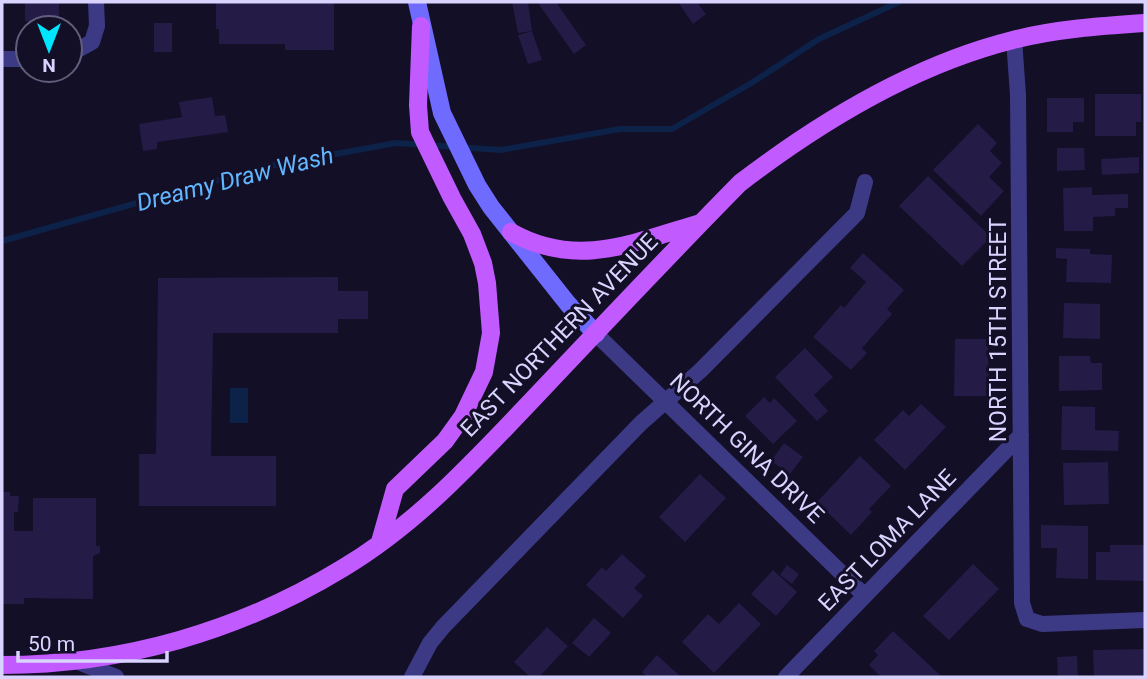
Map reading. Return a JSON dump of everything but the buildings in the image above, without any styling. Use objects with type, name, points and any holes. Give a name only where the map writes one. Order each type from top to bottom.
[{"type":"main road","points":[[417,2],[442,113],[469,168],[491,207],[568,304],[596,334]]},
{"type":"main road","name":"EAST NORTHERN AVENUE","points":[[2,666],[32,666],[132,654],[254,615],[344,568],[437,497],[700,223],[740,183],[783,150],[827,121],[936,65],[1014,39],[1075,29],[1145,23]]},
{"type":"main road","points":[[380,542],[395,489],[445,441],[463,416],[484,372],[490,345],[490,308],[483,263],[472,234],[420,132],[418,105],[421,26]]},
{"type":"main road","points":[[511,232],[533,244],[596,252],[700,223]]},
{"type":"street","points":[[84,46],[92,42],[97,26],[96,2]]},
{"type":"street","name":"NORTH 15TH STREET","points":[[1014,39],[1018,95],[1022,603],[1027,619],[1042,624],[1145,620]]},
{"type":"street","points":[[412,677],[430,643],[443,627],[641,423],[699,371],[857,213],[866,181]]},
{"type":"street","name":"NORTH GINA DRIVE","points":[[596,334],[865,596]]},
{"type":"street","name":"EAST LOMA LANE","points":[[786,677],[1021,435]]},
{"type":"street","points":[[76,661],[116,677]]},
{"type":"water","points":[[230,388],[248,388],[248,423],[230,423]]},
{"type":"waterway","name":"Dreamy Draw Wash","points":[[2,241],[264,167],[396,143],[501,150],[620,129],[672,129],[753,82],[819,39],[899,2]]}]
